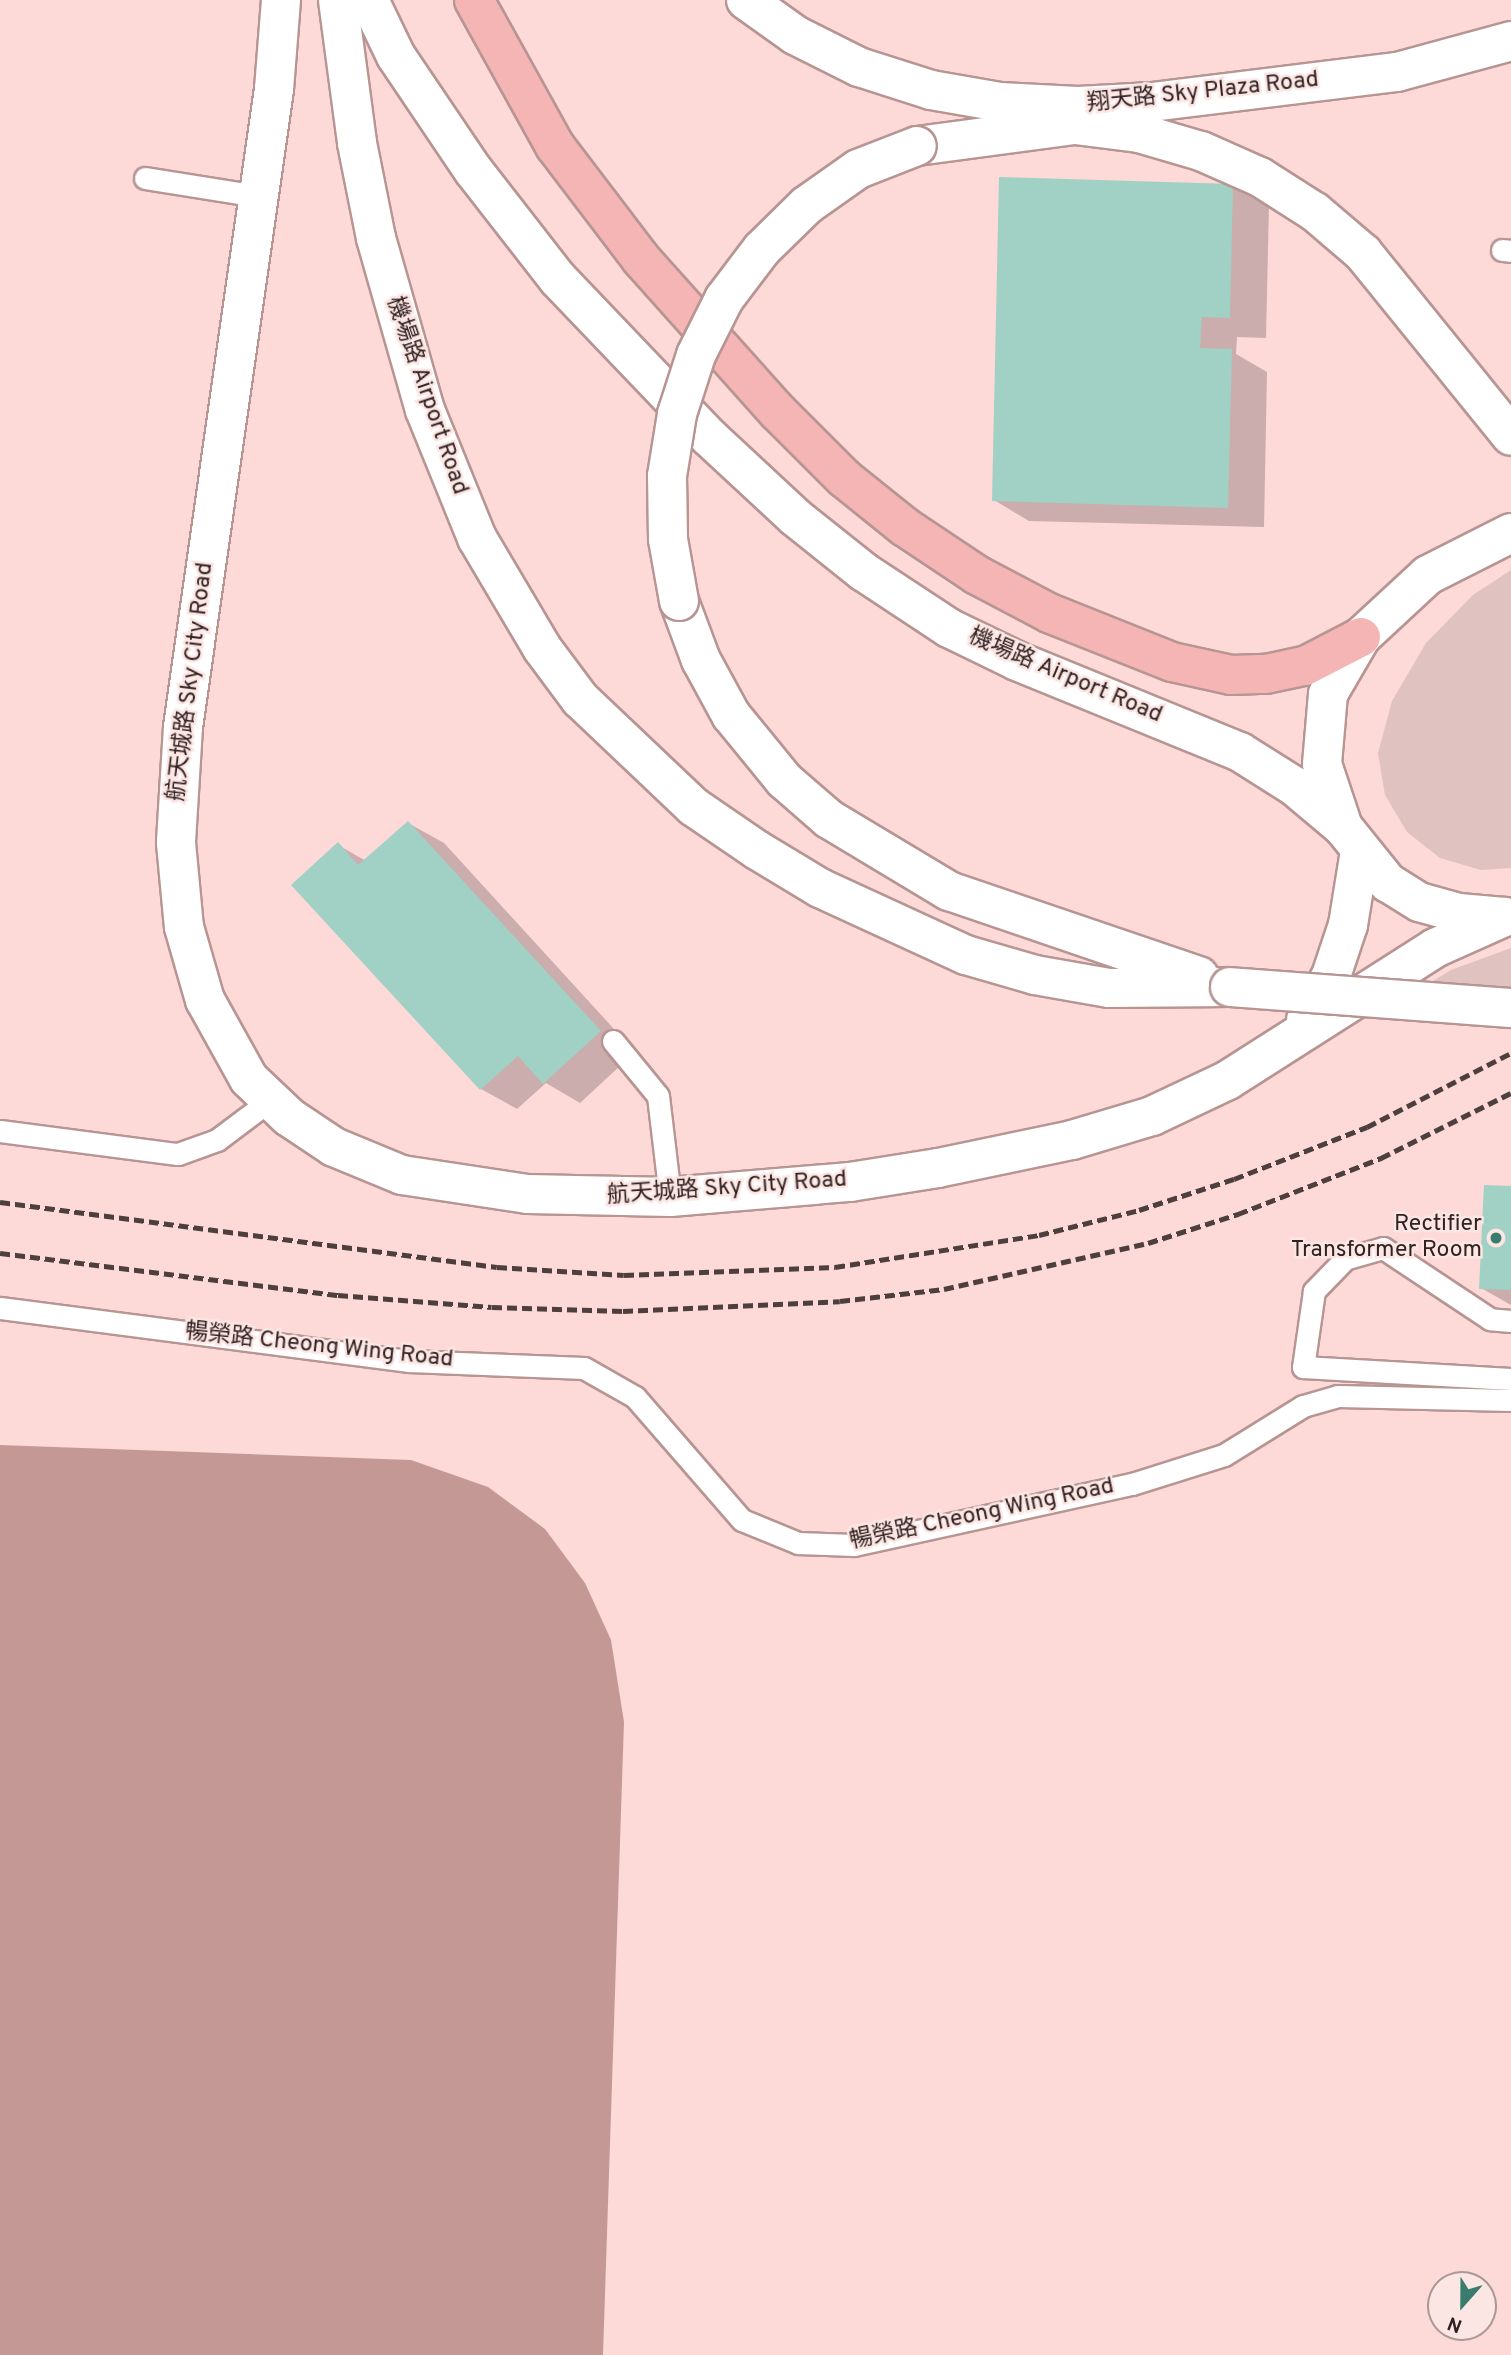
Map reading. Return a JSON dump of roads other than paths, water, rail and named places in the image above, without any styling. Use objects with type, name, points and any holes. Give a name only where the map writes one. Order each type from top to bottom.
[{"type":"main road","points":[[474,0],[555,146],[641,259],[778,412],[844,478],[905,527],[977,575],[1049,614],[1172,662],[1231,675],[1266,674],[1305,667],[1360,637]]},
{"type":"street","name":"航天城路 Sky City Road","points":[[281,0],[276,76],[183,727],[176,842],[184,927],[201,988],[233,1056],[270,1100],[334,1147],[402,1175],[494,1191],[670,1197],[849,1182],[1072,1140],[1152,1116],[1228,1080],[1300,1031],[1435,948],[1508,916]]},
{"type":"street","name":"機場路 Airport Road","points":[[338,0],[357,143],[376,238],[425,410],[477,538],[542,648],[580,699],[694,807],[820,888],[966,955],[1035,975],[1109,988],[1230,986]]},
{"type":"street","name":"機場路 Airport Road","points":[[369,0],[396,56],[466,159],[558,279],[709,437],[795,517],[864,572],[949,628],[1017,661],[1240,752],[1294,786],[1351,839]]},
{"type":"street","name":"翔天路 Sky Plaza Road","points":[[747,0],[795,35],[883,75],[931,90],[1000,102],[1078,106],[1152,102],[1397,72],[1511,41]]},
{"type":"street","points":[[1511,436],[1471,381],[1363,253],[1315,212],[1260,177],[1201,150],[1139,133],[1075,125],[917,146],[858,169],[807,205],[762,248],[724,299],[688,379],[677,414],[667,477],[668,539],[679,601],[701,660],[731,715],[784,780],[829,819],[949,891],[1230,986],[1511,1008]]},
{"type":"street","points":[[1471,381],[1511,410]]},
{"type":"street","points":[[1508,916],[1459,913],[1419,902],[1388,883],[1351,839],[1322,764],[1323,727],[1328,694],[1360,637],[1428,575],[1511,533]]},
{"type":"street","name":"航天城路 Sky City Road","points":[[1300,1031],[1331,976],[1348,925],[1351,839]]},
{"type":"lane","points":[[145,178],[258,196]]},
{"type":"lane","points":[[613,1041],[658,1096],[670,1197]]},
{"type":"lane","points":[[0,1131],[178,1154],[217,1140],[270,1100]]},
{"type":"lane","points":[[1511,1321],[1490,1320],[1383,1248],[1345,1259],[1314,1291],[1303,1367],[1511,1379]]},
{"type":"lane","name":"暢榮路 Cheong Wing Road","points":[[0,1308],[409,1362],[584,1368],[635,1398],[742,1520],[798,1543],[854,1545],[1132,1484],[1224,1455],[1303,1406],[1338,1396],[1511,1401]]},
{"type":"railway","points":[[0,1202],[497,1267],[624,1275],[835,1267],[1039,1235],[1139,1210],[1234,1179],[1367,1127],[1511,1053]]},
{"type":"railway","points":[[0,1253],[338,1295],[492,1307],[623,1311],[840,1301],[944,1289],[1148,1243],[1238,1214],[1381,1158],[1511,1093]]},
{"type":"place","name":"Rectifier Transformer Room","points":[[1496,1238]]}]
